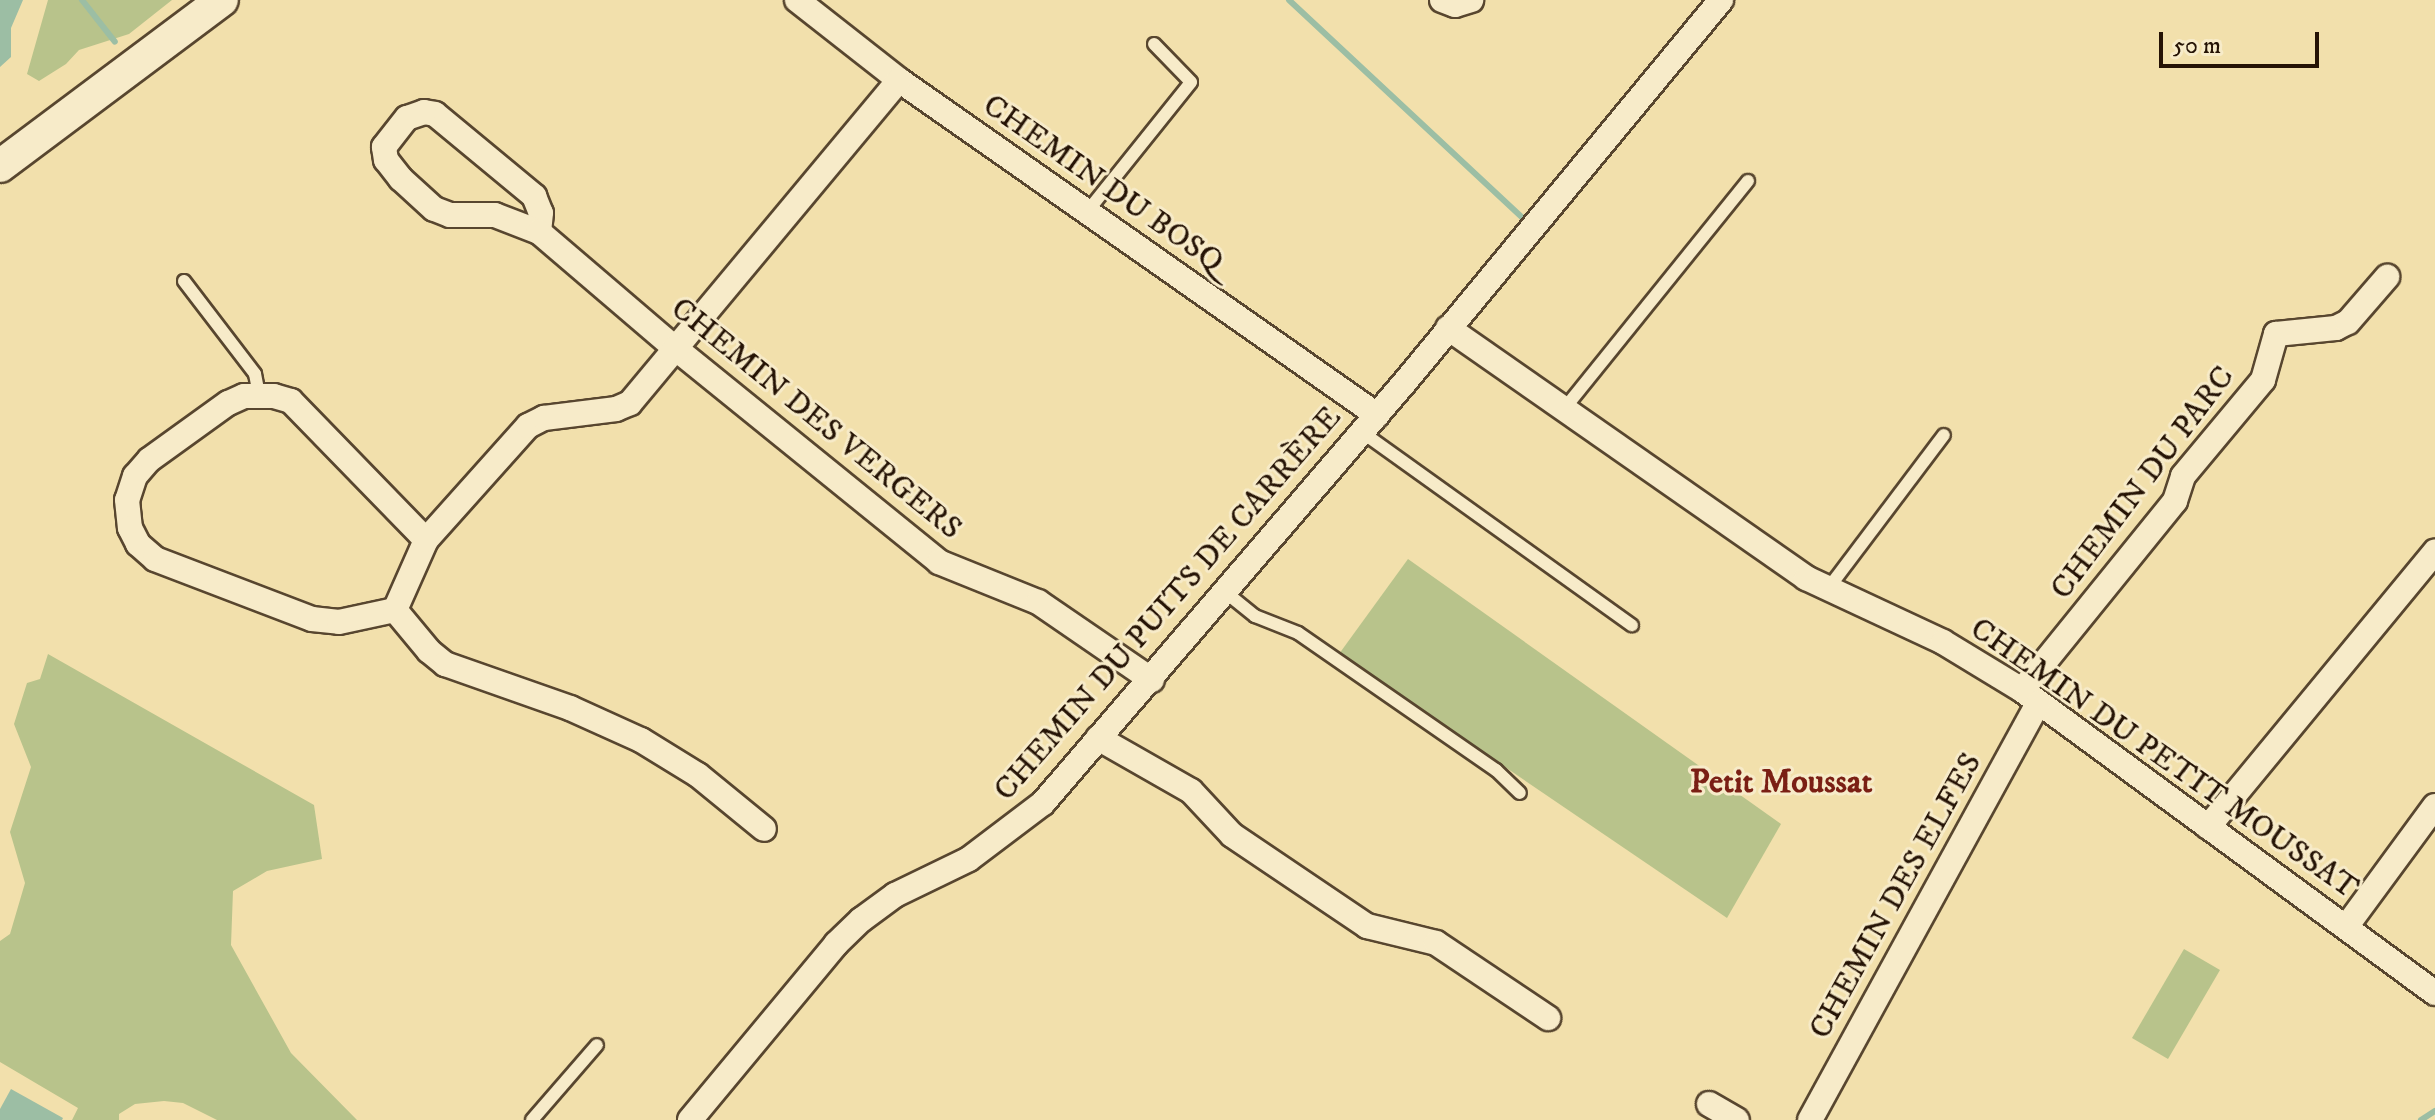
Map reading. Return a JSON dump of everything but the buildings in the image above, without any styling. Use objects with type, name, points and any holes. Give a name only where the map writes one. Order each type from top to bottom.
[{"type":"main road","points":[[0,166],[222,0]]},
{"type":"street","name":"CHEMIN DU BOSQ","points":[[797,0],[899,80],[1087,212],[1369,423]]},
{"type":"street","points":[[1442,0],[1455,5],[1471,0]]},
{"type":"street","name":"CHEMIN DU PUITS DE CARRÈRE","points":[[690,1120],[836,944],[861,920],[895,895],[969,859],[1043,803],[1152,680],[1224,591],[1369,423],[1721,0]]},
{"type":"street","points":[[395,610],[426,540],[528,426],[544,418],[630,403],[899,80]]},
{"type":"street","name":"CHEMIN DES VERGERS","points":[[539,232],[541,213],[534,196],[435,114],[415,114],[390,136],[384,147],[386,160],[401,179],[434,209],[450,215],[495,215],[539,232],[675,348],[939,562],[1038,602],[1152,680]]},
{"type":"street","name":"CHEMIN DU PARC","points":[[2030,697],[2175,501],[2183,476],[2263,380],[2276,334],[2336,328],[2348,322],[2387,277]]},
{"type":"street","name":"CHEMIN DU PETIT MOUSSAT","points":[[1448,328],[1827,590],[1943,642],[2030,697],[2435,993]]},
{"type":"street","points":[[395,610],[339,622],[312,619],[155,559],[138,544],[130,528],[126,509],[135,476],[149,460],[228,403],[259,394],[291,401],[426,540]]},
{"type":"street","points":[[2208,827],[2435,552]]},
{"type":"street","points":[[395,610],[429,651],[445,664],[570,708],[641,740],[698,775],[764,829]]},
{"type":"street","name":"CHEMIN DES ELFES","points":[[1810,1120],[2030,697]]},
{"type":"street","points":[[1098,738],[1191,791],[1232,835],[1367,926],[1436,943],[1548,1018]]},
{"type":"street","points":[[2346,927],[2435,806]]},
{"type":"street","points":[[1709,1104],[1737,1120]]},
{"type":"lane","points":[[1087,212],[1191,82],[1154,44]]},
{"type":"lane","points":[[1564,409],[1748,181]]},
{"type":"lane","points":[[184,281],[255,374],[259,394]]},
{"type":"lane","points":[[1369,423],[1632,625]]},
{"type":"lane","points":[[1827,590],[1944,435]]},
{"type":"lane","points":[[1224,591],[1255,616],[1310,642],[1496,770],[1520,793]]},
{"type":"lane","points":[[532,1120],[597,1045]]},
{"type":"shaded area","points":[[0,0],[23,0],[11,28],[11,57],[0,67]]},
{"type":"shaded area","points":[[48,0],[172,0],[129,34],[79,50],[66,64],[39,81],[27,74]]},
{"type":"shaded area","points":[[1408,559],[1781,824],[1727,918],[1339,654]]},
{"type":"shaded area","points":[[48,654],[314,805],[322,859],[267,871],[233,891],[231,945],[291,1053],[357,1120],[217,1120],[183,1103],[164,1101],[135,1104],[119,1114],[119,1120],[72,1120],[78,1108],[0,1062],[0,941],[10,934],[25,883],[10,832],[31,767],[14,724],[27,683],[40,679]]},
{"type":"shaded area","points":[[2184,949],[2220,970],[2168,1059],[2132,1038]]},
{"type":"shaded area","points":[[11,1089],[62,1120],[0,1120],[0,1109]]},
{"type":"waterway","points":[[82,0],[115,42]]},
{"type":"waterway","points":[[1289,0],[1525,220]]},
{"type":"waterway","points":[[2421,1120],[2435,1111]]},
{"type":"district","name":"Petit Moussat","points":[[1781,783]]}]
